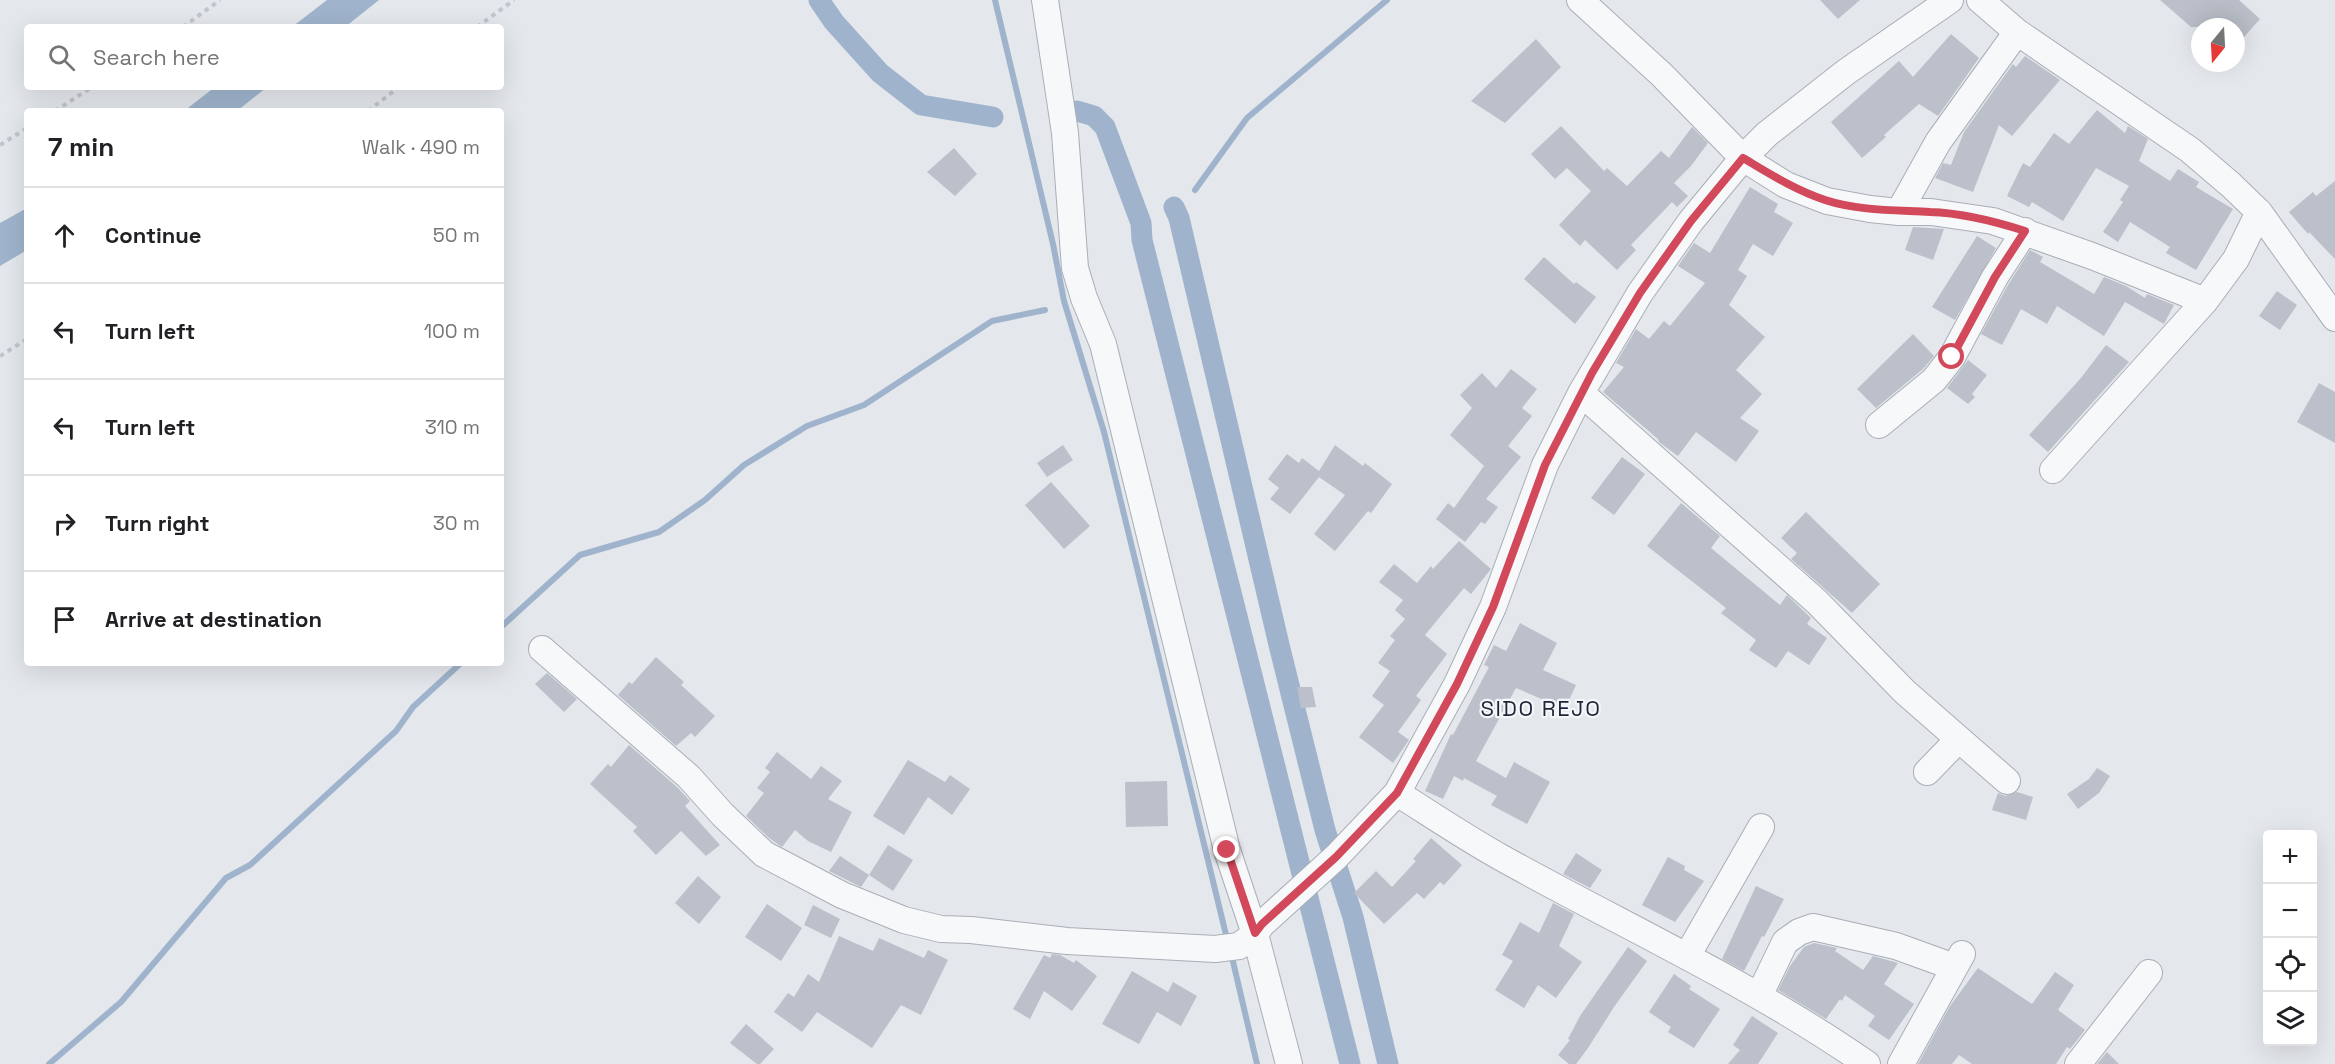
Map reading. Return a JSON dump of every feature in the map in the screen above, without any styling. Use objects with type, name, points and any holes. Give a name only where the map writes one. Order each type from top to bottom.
[{"type":"street","points":[[1045,0],[1059,80],[1075,268],[1084,298],[1103,344],[1176,635],[1227,850],[1236,943],[1289,1064]]},
{"type":"street","points":[[1580,0],[1662,75],[1743,158],[1786,184],[1827,201],[1899,212],[1931,212],[1993,221],[2025,231],[2205,301]]},
{"type":"street","points":[[542,649],[689,777],[723,815],[764,854],[842,895],[904,920],[941,929],[1067,940],[1236,943],[1262,924],[1336,857],[1397,793],[1457,684],[1493,607],[1545,465],[1581,393],[1640,293],[1691,221],[1743,158],[1767,134],[1846,72],[1950,0]]},
{"type":"street","points":[[1980,0],[2017,32],[2190,150],[2259,212],[2335,318]]},
{"type":"street","points":[[1899,212],[1938,142],[2017,32]]},
{"type":"street","points":[[2053,470],[2205,301],[2236,259],[2259,212]]},
{"type":"street","points":[[1879,425],[1935,380],[1952,357],[1995,277],[2025,231]]},
{"type":"street","points":[[1581,393],[1817,602],[1905,692],[2007,781]]},
{"type":"street","points":[[1927,772],[1959,739]]},
{"type":"street","points":[[1397,793],[1501,857],[1759,996],[1867,1064]]},
{"type":"street","points":[[1687,956],[1761,827]]},
{"type":"street","points":[[1759,996],[1785,942],[1799,932],[1813,927],[1958,960],[1901,1064]]},
{"type":"street","points":[[2078,1064],[2149,973]]},
{"type":"path","points":[[187,24],[220,0]]},
{"type":"path","points":[[481,24],[514,0]]},
{"type":"path","points":[[60,108],[87,90]]},
{"type":"path","points":[[372,108],[395,90]]},
{"type":"path","points":[[0,145],[24,130]]},
{"type":"path","points":[[0,356],[24,341]]},
{"type":"water","points":[[327,0],[379,0],[349,24],[296,24]]},
{"type":"water","points":[[211,90],[263,90],[241,108],[188,108]]},
{"type":"water","points":[[24,210],[24,252],[0,266],[0,223]]},
{"type":"building","points":[[1820,0],[1860,0],[1838,19]]},
{"type":"building","points":[[2160,0],[2239,0],[2260,19],[2245,36],[2245,18],[2191,18],[2191,27]]},
{"type":"building","points":[[1951,34],[1979,58],[1938,116],[1919,104],[1862,158],[1831,122],[1899,61],[1913,77]]},
{"type":"building","points":[[1536,39],[1561,67],[1505,123],[1471,101]]},
{"type":"building","points":[[2025,56],[2060,80],[2012,136],[1999,125],[1973,192],[1935,178],[1943,163],[1951,165],[1964,132],[2013,64],[2016,67]]},
{"type":"building","points":[[2097,110],[2125,133],[2128,126],[2148,139],[2139,161],[2170,181],[2178,169],[2199,182],[2196,187],[2233,209],[2196,270],[2166,253],[2170,247],[2130,222],[2118,242],[2103,232],[2123,202],[2120,200],[2129,186],[2096,168],[2063,221],[2032,202],[2029,207],[2007,196],[2023,163],[2030,167],[2054,133],[2069,144]]},
{"type":"building","points":[[1561,126],[1604,171],[1607,168],[1627,186],[1661,151],[1669,158],[1692,127],[1708,143],[1691,166],[1674,183],[1688,196],[1677,207],[1672,202],[1631,245],[1636,250],[1617,270],[1585,240],[1580,246],[1559,225],[1591,191],[1567,168],[1555,179],[1531,154]]},
{"type":"building","points":[[954,148],[977,174],[955,196],[927,172]]},
{"type":"building","points":[[2335,181],[2335,259],[2309,232],[2308,234],[2289,212],[2313,192],[2316,196]]},
{"type":"building","points":[[1750,187],[1778,204],[1774,212],[1793,223],[1773,256],[1753,244],[1738,270],[1747,276],[1729,305],[1765,337],[1736,370],[1762,394],[1740,418],[1759,431],[1736,462],[1696,432],[1678,456],[1603,392],[1624,367],[1616,363],[1636,329],[1649,339],[1664,321],[1670,326],[1705,283],[1678,266],[1694,243],[1710,253]]},
{"type":"building","points":[[1913,227],[1944,229],[1933,260],[1905,250]]},
{"type":"building","points":[[1977,236],[1996,248],[1955,320],[1932,307]]},
{"type":"building","points":[[2030,250],[2043,257],[2040,262],[2094,294],[2104,277],[2126,286],[2145,298],[2147,294],[2174,305],[2164,324],[2125,302],[2104,336],[2057,306],[2047,324],[2021,309],[2002,345],[1981,334]]},
{"type":"building","points":[[1544,257],[1574,284],[1576,282],[1596,297],[1575,324],[1524,279]]},
{"type":"building","points":[[2277,291],[2297,305],[2280,330],[2259,316]]},
{"type":"building","points":[[1913,334],[1934,356],[1923,369],[1876,408],[1857,389]]},
{"type":"building","points":[[2106,345],[2129,362],[2048,452],[2029,435],[2081,378]]},
{"type":"building","points":[[1968,360],[1987,375],[1972,394],[1975,397],[1968,404],[1947,388]]},
{"type":"building","points":[[1511,369],[1537,389],[1522,408],[1532,416],[1508,446],[1521,457],[1486,499],[1498,507],[1485,524],[1481,522],[1465,542],[1436,519],[1448,503],[1454,508],[1484,466],[1450,435],[1472,408],[1460,395],[1482,373],[1496,388]]},
{"type":"building","points":[[2319,383],[2335,392],[2335,443],[2297,422]]},
{"type":"building","points":[[1063,445],[1073,460],[1047,477],[1037,463]]},
{"type":"building","points":[[1335,445],[1363,466],[1365,463],[1392,484],[1371,513],[1368,511],[1335,551],[1314,534],[1345,495],[1319,477],[1290,514],[1270,499],[1279,488],[1268,479],[1287,454],[1299,463],[1302,458],[1319,471]]},
{"type":"building","points":[[1622,457],[1645,474],[1614,515],[1591,498]]},
{"type":"building","points":[[1051,482],[1090,526],[1064,549],[1025,505]]},
{"type":"building","points":[[1681,503],[1720,536],[1711,548],[1780,605],[1787,595],[1811,618],[1807,624],[1827,638],[1809,665],[1788,651],[1776,668],[1749,650],[1756,640],[1721,613],[1726,608],[1647,546]]},
{"type":"building","points":[[1806,512],[1880,584],[1852,613],[1791,559],[1797,553],[1781,538]]},
{"type":"building","points":[[1459,541],[1491,569],[1471,594],[1464,588],[1425,635],[1447,654],[1416,696],[1421,700],[1398,732],[1409,740],[1393,763],[1359,737],[1384,705],[1372,696],[1390,671],[1378,663],[1395,640],[1390,636],[1405,619],[1395,610],[1403,600],[1379,582],[1394,564],[1417,583],[1431,566],[1433,569]]},
{"type":"building","points":[[1520,623],[1557,643],[1543,670],[1576,685],[1565,709],[1516,688],[1476,761],[1506,778],[1514,762],[1550,782],[1527,824],[1491,805],[1497,796],[1464,778],[1463,781],[1454,776],[1443,799],[1425,791],[1451,734],[1453,735],[1489,667],[1484,665],[1494,645],[1506,651]]},
{"type":"building","points":[[656,657],[684,682],[681,685],[715,716],[695,737],[691,733],[676,746],[618,695],[629,682],[632,684]]},
{"type":"building","points":[[547,673],[577,699],[564,712],[535,684]]},
{"type":"building","points":[[1297,687],[1312,687],[1316,707],[1301,708]]},
{"type":"building","points":[[629,745],[690,801],[685,806],[720,845],[706,856],[681,831],[656,855],[633,831],[637,827],[590,784],[608,764],[611,767]]},
{"type":"building","points":[[777,752],[811,779],[821,766],[842,781],[828,799],[852,812],[831,852],[808,841],[795,830],[782,847],[746,816],[764,793],[757,788],[770,772],[765,768]]},
{"type":"building","points":[[908,760],[945,782],[950,775],[970,789],[952,815],[928,797],[904,835],[873,816]]},
{"type":"building","points":[[2097,768],[2110,776],[2099,793],[2078,809],[2067,794],[2089,779]]},
{"type":"building","points":[[1167,781],[1168,826],[1126,827],[1125,782]]},
{"type":"building","points":[[2017,792],[2033,797],[2026,820],[1992,810],[1998,793],[2005,796]]},
{"type":"building","points":[[1431,838],[1462,865],[1444,885],[1440,882],[1424,899],[1417,893],[1384,924],[1354,893],[1376,871],[1392,887],[1416,861],[1413,859]]},
{"type":"building","points":[[888,845],[913,860],[893,891],[869,875]]},
{"type":"building","points":[[1576,853],[1602,870],[1590,888],[1563,874]]},
{"type":"building","points":[[840,856],[869,875],[861,887],[829,871]]},
{"type":"building","points":[[1668,857],[1685,866],[1684,870],[1704,881],[1675,922],[1642,905]]},
{"type":"building","points":[[698,876],[721,897],[699,924],[675,903]]},
{"type":"building","points":[[1756,886],[1784,899],[1744,971],[1722,959]]},
{"type":"building","points":[[1553,903],[1574,914],[1559,946],[1582,962],[1556,998],[1538,985],[1524,1008],[1495,990],[1513,961],[1502,955],[1520,922],[1539,933]]},
{"type":"building","points":[[767,904],[802,928],[781,961],[745,937]]},
{"type":"building","points":[[813,905],[840,919],[831,938],[804,925]]},
{"type":"building","points":[[839,936],[873,951],[879,938],[924,958],[928,950],[948,960],[921,1015],[901,1005],[872,1048],[817,1012],[802,1032],[774,1012],[788,993],[794,997],[808,974],[819,982]]},
{"type":"building","points":[[1814,943],[1837,948],[1835,951],[1863,970],[1873,956],[1898,963],[1884,984],[1914,1004],[1889,1040],[1868,1026],[1875,1016],[1845,995],[1826,1019],[1778,990],[1790,966],[1804,947]]},
{"type":"building","points":[[1628,947],[1647,961],[1576,1064],[1569,1064],[1558,1055],[1570,1040],[1568,1039],[1580,1016]]},
{"type":"building","points":[[1052,954],[1060,955],[1074,963],[1076,960],[1097,976],[1072,1011],[1044,991],[1030,1019],[1013,1009],[1044,955],[1050,958]]},
{"type":"building","points":[[1978,968],[2032,1004],[2055,972],[2074,985],[2058,1010],[2085,1030],[2070,1049],[2067,1047],[2056,1064],[1972,1064],[1959,1055],[1952,1064],[1918,1064],[1950,1006]]},
{"type":"building","points":[[1132,971],[1168,992],[1173,982],[1197,996],[1181,1026],[1157,1012],[1139,1044],[1102,1024]]},
{"type":"building","points":[[1674,974],[1691,986],[1689,989],[1720,1009],[1694,1048],[1668,1032],[1671,1027],[1649,1012]]},
{"type":"building","points":[[1752,1016],[1778,1033],[1758,1064],[1728,1064],[1740,1050],[1733,1045]]},
{"type":"building","points":[[746,1024],[774,1049],[760,1064],[730,1043]]},
{"type":"building","points":[[2107,1052],[2119,1064],[2097,1064]]},
{"type":"waterway","points":[[819,0],[834,22],[880,73],[921,105],[993,117]]},
{"type":"waterway","points":[[995,0],[1053,244],[1064,301],[1104,432],[1228,943]]},
{"type":"waterway","points":[[1195,190],[1247,118],[1387,0]]},
{"type":"waterway","points":[[1077,111],[1094,116],[1105,127],[1141,223],[1142,240],[1350,1064]]},
{"type":"waterway","points":[[1174,207],[1179,218],[1325,830],[1353,917],[1388,1064]]},
{"type":"waterway","points":[[504,624],[580,555],[659,532],[705,500],[744,465],[807,426],[864,405],[992,321],[1045,310]]},
{"type":"waterway","points":[[49,1064],[121,1002],[226,878],[250,865],[396,731],[413,707],[458,666]]},
{"type":"waterway","points":[[1231,953],[1257,1064]]},
{"type":"district","name":"SIDO REJO","points":[[1541,708]]},
{"type":"route","points":[[1227,850],[1255,933],[1298,890],[1336,857],[1397,793],[1457,684],[1493,607],[1545,465],[1592,373],[1640,293],[1691,221],[1743,158],[1786,184],[1827,201],[1870,209],[1961,215],[1993,221],[2025,231],[1995,277],[1952,357]]}]
